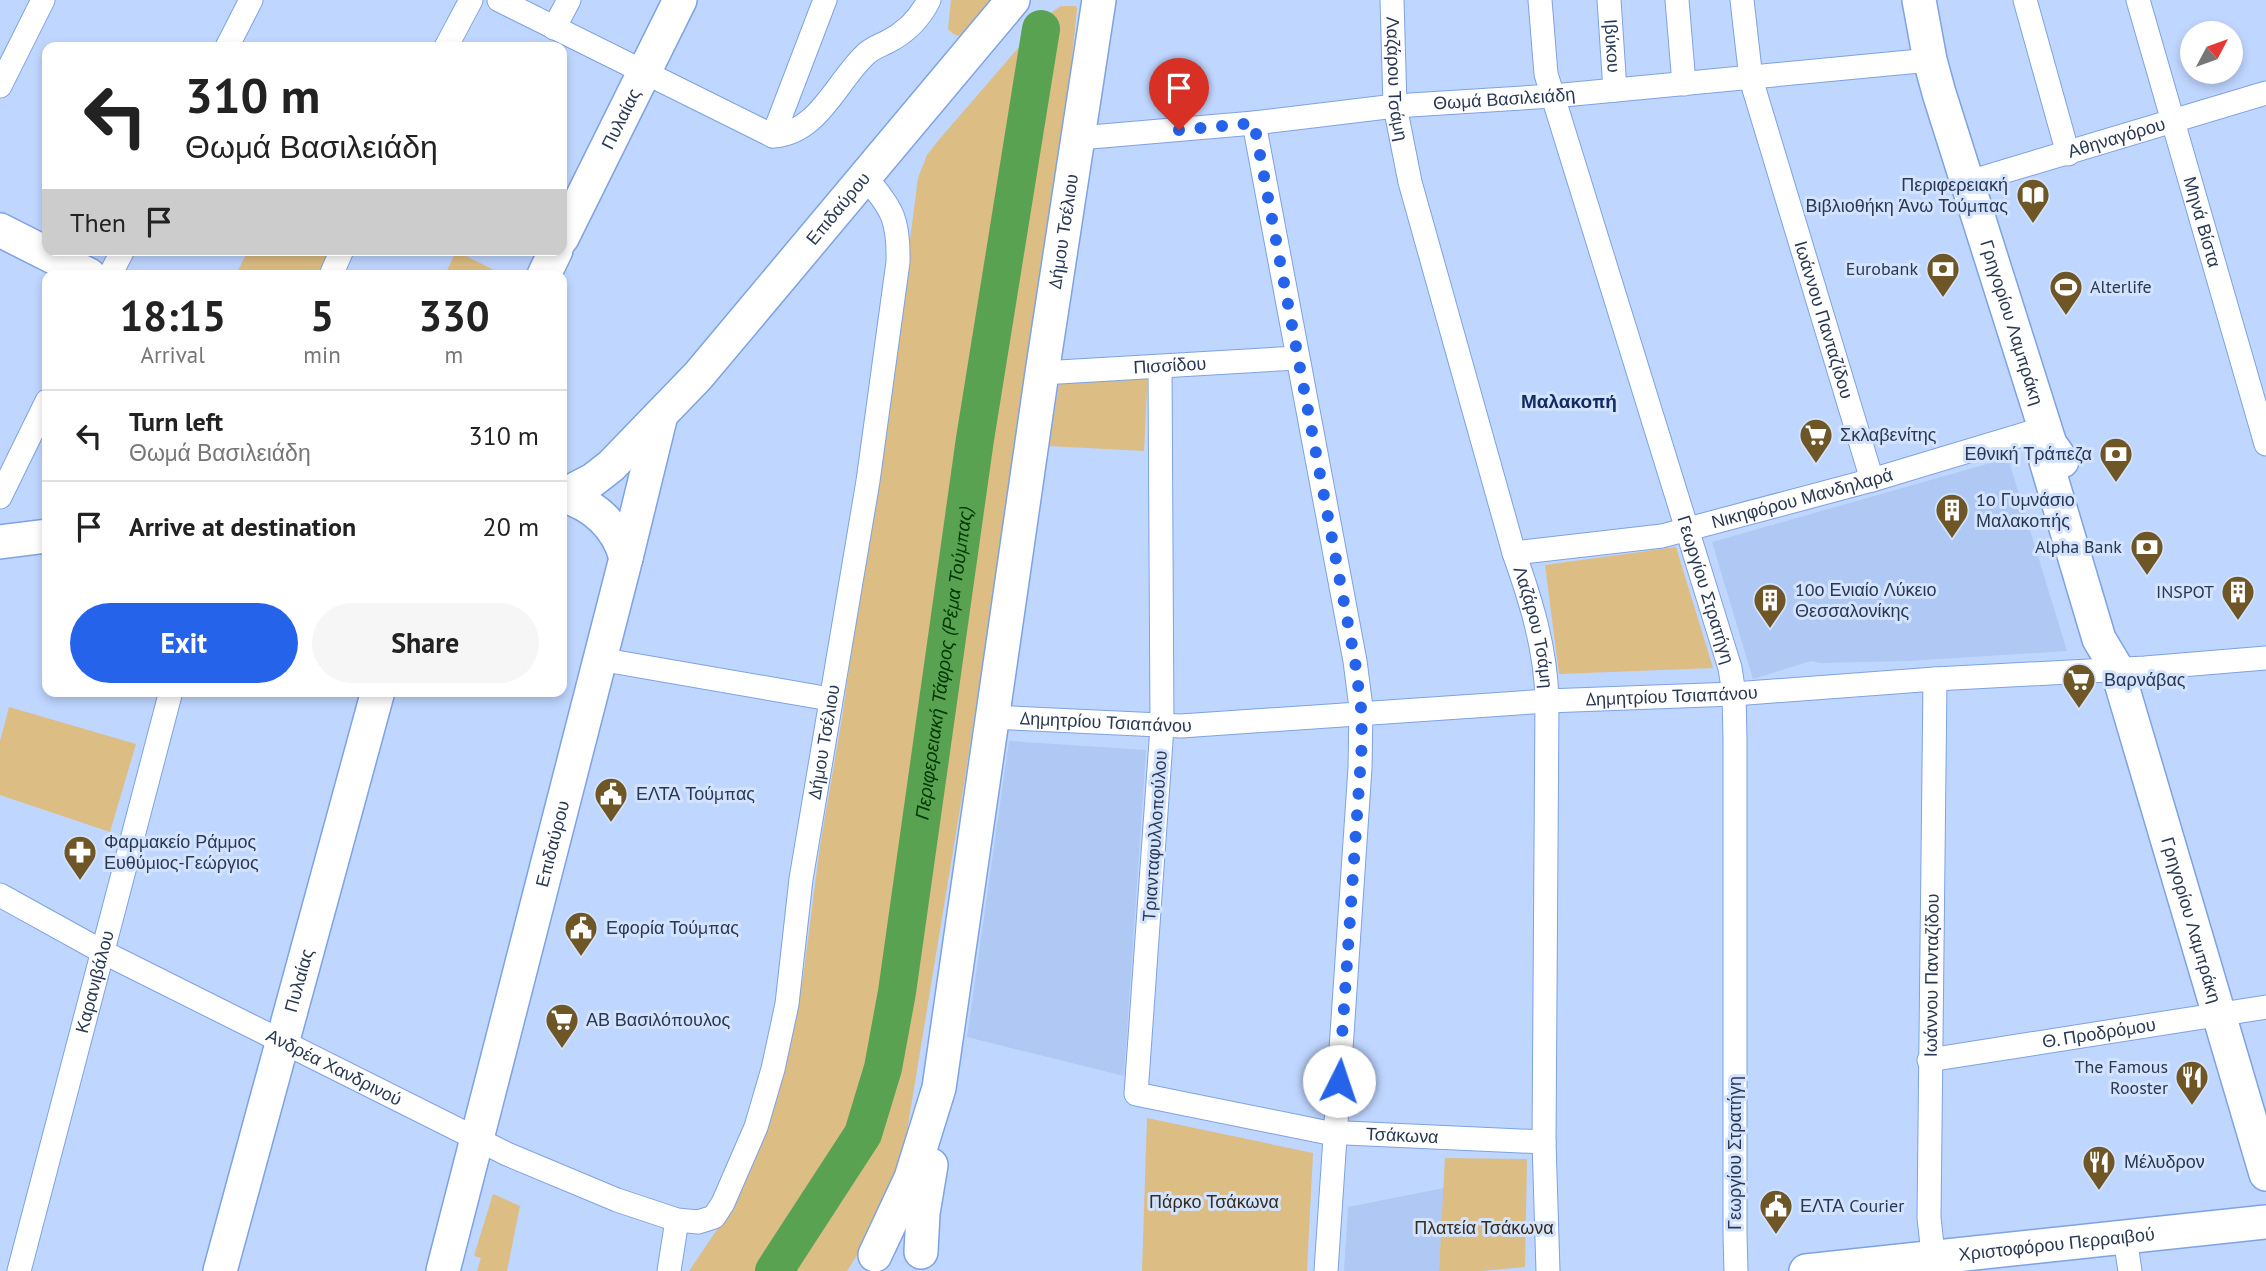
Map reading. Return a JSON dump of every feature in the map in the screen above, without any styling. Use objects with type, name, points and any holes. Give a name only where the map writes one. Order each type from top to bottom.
[{"type":"street","points":[[0,86],[43,0]]},
{"type":"street","points":[[230,42],[251,0]]},
{"type":"street","points":[[449,42],[471,0]]},
{"type":"street","points":[[499,0],[773,136],[788,134],[809,120],[864,55],[903,33],[919,17],[929,0]]},
{"type":"street","points":[[554,28],[569,0]]},
{"type":"street","name":"Πυλαίας","points":[[567,228],[680,0]]},
{"type":"street","points":[[773,136],[825,0]]},
{"type":"street","name":"Επιδαύρου","points":[[567,493],[601,474],[698,376],[1013,0]]},
{"type":"street","name":"Δήμου Τσέλιου","points":[[929,1264],[923,1213],[937,1125],[939,1088],[1042,373],[1099,0]]},
{"type":"street","name":"Λαζάρου Τσάμη","points":[[1392,0],[1395,106],[1410,181],[1514,553],[1535,614],[1544,665],[1547,701],[1544,1142],[1548,1271]]},
{"type":"street","name":"Γεωργίου Στρατήγη","points":[[1540,0],[1545,69],[1725,648],[1734,694],[1737,1271]]},
{"type":"street","name":"Ιβύκου","points":[[1609,0],[1615,90]]},
{"type":"street","points":[[1677,0],[1684,84]]},
{"type":"street","name":"Ιωάννου Πανταζίδου","points":[[1742,0],[1751,79],[1872,480]]},
{"type":"street","name":"Γρηγορίου Λαμπράκη","points":[[1919,0],[1930,60],[2048,436],[2061,458],[2117,636],[2118,669],[2266,1174]]},
{"type":"street","points":[[2025,0],[2068,154]]},
{"type":"street","name":"Μηνά Βίστα","points":[[2138,0],[2266,444]]},
{"type":"street","name":"Θωμά Βασιλειάδη","points":[[1079,138],[1254,123],[1395,106],[1751,79],[1930,60]]},
{"type":"street","name":"Αθηναγόρου","points":[[1969,182],[2266,93]]},
{"type":"street","points":[[1254,123],[1355,661],[1361,714],[1360,768],[1326,1271]]},
{"type":"street","name":"Δήμου Τσέλιου","points":[[677,1220],[706,1221],[718,1212],[741,1166],[765,1098],[787,1004],[801,879],[868,481],[898,262],[899,239],[892,212],[866,178]]},
{"type":"street","points":[[0,230],[42,251]]},
{"type":"street","points":[[51,256],[79,270]]},
{"type":"street","name":"Πισσίδου","points":[[1042,373],[1297,358]]},
{"type":"street","name":"Τριανταφυλλοπούλου","points":[[1136,1094],[1162,727],[1160,367]]},
{"type":"street","points":[[0,497],[42,411]]},
{"type":"street","name":"Επιδαύρου","points":[[443,1271],[661,415]]},
{"type":"street","name":"Νικηφόρου Μανδηλαρά","points":[[1514,553],[1656,538],[2048,436]]},
{"type":"street","points":[[567,497],[592,508],[607,521],[621,542],[626,558]]},
{"type":"street","points":[[0,542],[42,538]]},
{"type":"street","name":"Δημητρίου Τσιαπάνου","points":[[992,718],[1162,727],[1547,701],[1734,694],[2266,658]]},
{"type":"street","points":[[599,659],[830,699]]},
{"type":"street","name":"Ιωάννου Πανταζίδου","points":[[1934,1264],[1929,1219],[1929,1060],[1935,679]]},
{"type":"street","name":"Καρανιβάλου","points":[[19,1271],[170,697]]},
{"type":"street","name":"Πυλαίας","points":[[220,1271],[376,697]]},
{"type":"street","name":"Ανδρέα Χανδρινού","points":[[0,895],[103,952],[282,1044],[477,1140],[579,1185],[677,1220]]},
{"type":"street","name":"Θ. Προδρόμου","points":[[1929,1060],[2266,1007]]},
{"type":"street","name":"Δήμου Τσέλιου","points":[[870,1265],[911,1178],[939,1088]]},
{"type":"street","name":"Τσάκωνα","points":[[1136,1094],[1335,1133],[1544,1142]]},
{"type":"street","points":[[669,1271],[677,1220]]},
{"type":"street","name":"Χριστοφόρου Περραιβού","points":[[1806,1271],[1934,1264],[2266,1222]]},
{"type":"street","points":[[2125,1238],[2130,1271]]},
{"type":"street","points":[[870,1265],[882,1247],[897,1243],[907,1244],[929,1264]]},
{"type":"shaded area","points":[[2008,458],[2067,651],[1908,661],[1811,661],[1753,679],[1712,542]]},
{"type":"shaded area","points":[[1009,741],[1146,750],[1124,1076],[967,1037]]},
{"type":"shaded area","points":[[1444,1188],[1439,1271],[1344,1271],[1348,1207]]},
{"type":"green space","points":[[951,0],[1003,0],[967,35],[961,36],[948,29]]},
{"type":"green space","points":[[1061,6],[1076,6],[1077,9],[1064,134],[965,778],[897,1192],[847,1271],[689,1271],[723,1221],[786,1052],[803,978],[918,178],[927,155],[937,142],[1020,46]]},
{"type":"green space","points":[[245,256],[330,256],[323,270],[238,270]]},
{"type":"green space","points":[[454,256],[466,256],[494,270],[447,270]]},
{"type":"green space","points":[[1148,369],[1144,451],[1049,446],[1060,378]]},
{"type":"green space","points":[[1676,547],[1713,668],[1559,674],[1545,565]]},
{"type":"green space","points":[[9,707],[136,744],[110,832],[0,795],[0,741]]},
{"type":"green space","name":"Πάρκο Τσάκωνα","points":[[1147,1118],[1313,1153],[1307,1271],[1142,1271]]},
{"type":"green space","name":"Πλατεία Τσάκωνα","points":[[1445,1158],[1527,1159],[1525,1267],[1439,1271]]},
{"type":"green space","points":[[493,1194],[520,1206],[507,1271],[477,1271],[481,1258],[474,1256]]},
{"type":"waterway","name":"Περιφερειακή Τάφρος (Ρέμα Τούμπας)","points":[[774,1271],[863,1134],[883,1068],[897,992],[975,439],[1041,29]]},
{"type":"place","name":"Περιφερειακή Βιβλιοθήκη Άνω Τούμπας","points":[[2033,225]]},
{"type":"place","name":"Eurobank","points":[[1943,299]]},
{"type":"place","name":"Alterlife","points":[[2066,317]]},
{"type":"place","name":"Σκλαβενίτης","points":[[1816,465]]},
{"type":"place","name":"Εθνική Τράπεζα","points":[[2116,484]]},
{"type":"place","name":"1ο Γυμνάσιο Μαλακοπής","points":[[1952,540]]},
{"type":"place","name":"Alpha Bank","points":[[2147,577]]},
{"type":"place","name":"INSPOT","points":[[2238,622]]},
{"type":"place","name":"10ο Ενιαίο Λύκειο Θεσσαλονίκης","points":[[1770,630]]},
{"type":"place","name":"Βαρνάβας","points":[[2079,710]]},
{"type":"place","name":"ΕΛΤΑ Τούμπας","points":[[611,824]]},
{"type":"place","name":"Φαρμακείο Ράμμος Ευθύμιος-Γεώργιος","points":[[80,882]]},
{"type":"place","name":"Εφορία Τούμπας","points":[[581,958]]},
{"type":"place","name":"ΑΒ Βασιλόπουλος","points":[[562,1050]]},
{"type":"place","name":"The Famous Rooster","points":[[2192,1107]]},
{"type":"place","name":"Μέλυδρον","points":[[2099,1192]]},
{"type":"place","name":"ΕΛΤΑ Courier","points":[[1776,1236]]},
{"type":"district","name":"Μαλακοπή","points":[[1569,401]]},
{"type":"route","points":[[1179,130],[1254,123],[1355,661],[1362,742],[1339,1081]]}]
